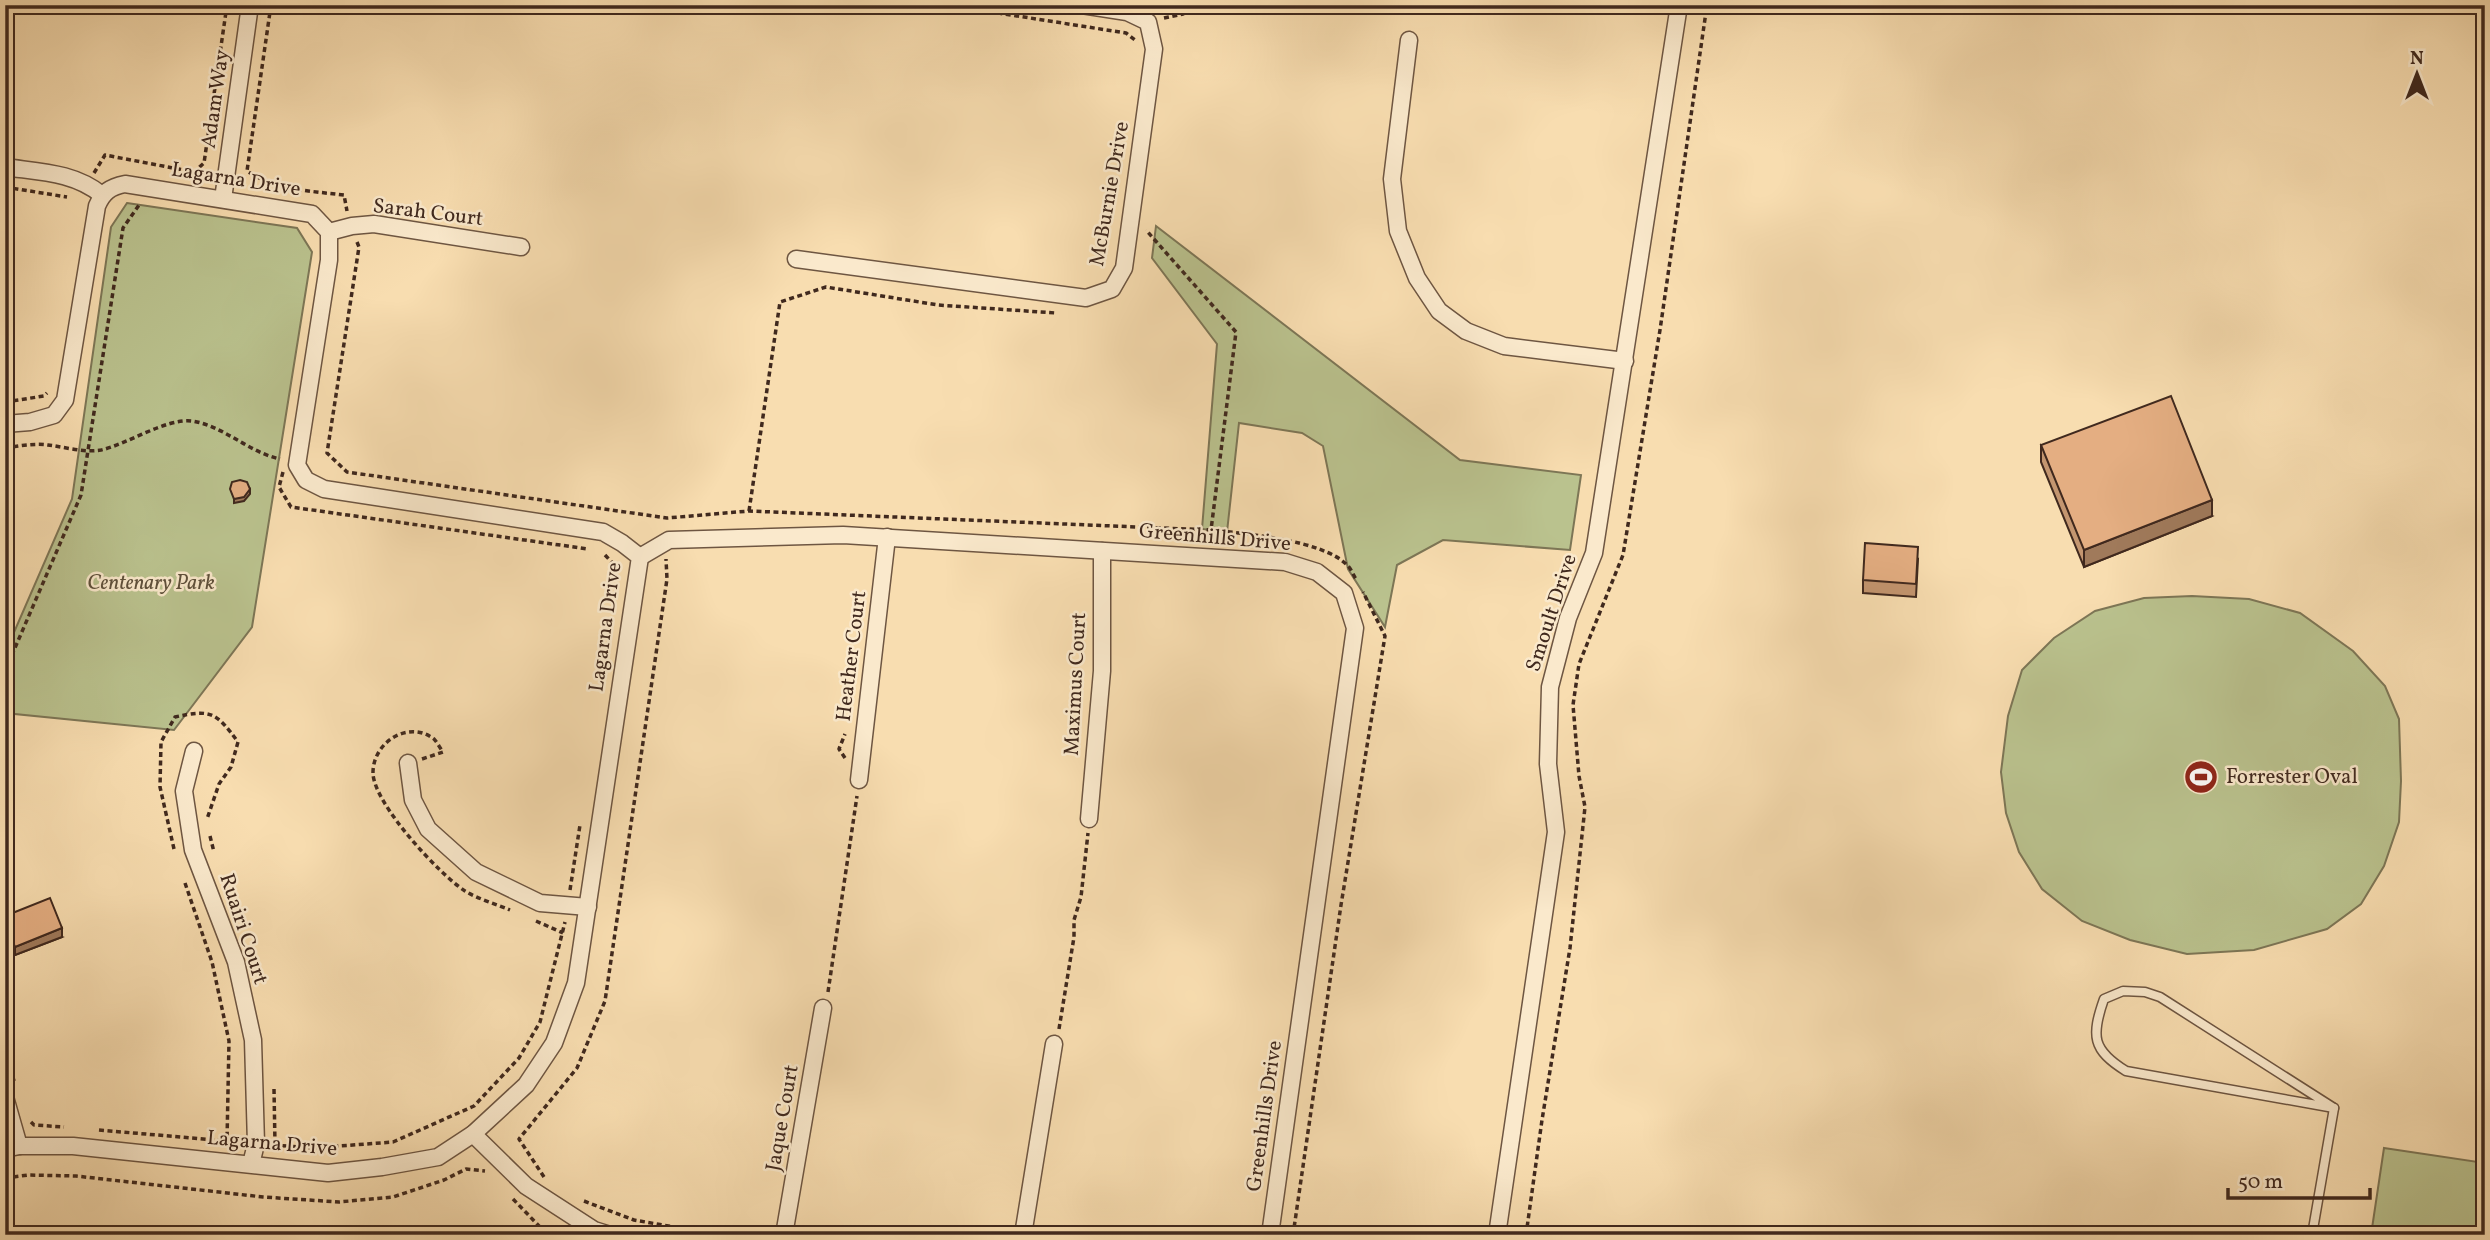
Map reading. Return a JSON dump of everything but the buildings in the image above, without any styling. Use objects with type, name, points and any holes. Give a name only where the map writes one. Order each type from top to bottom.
[{"type":"street","name":"Adam Way","points":[[223,199],[250,5]]},
{"type":"street","points":[[1082,5],[1127,12],[1148,22]]},
{"type":"street","name":"Smoult Drive","points":[[1497,1235],[1556,832],[1548,764],[1549,687],[1568,618],[1594,554],[1679,5]]},
{"type":"street","name":"McBurnie Drive","points":[[796,259],[1086,298],[1112,289],[1124,268],[1154,49],[1148,22]]},
{"type":"street","points":[[1409,40],[1392,179],[1398,231],[1417,278],[1439,311],[1466,331],[1504,346],[1625,361]]},
{"type":"street","points":[[5,167],[70,177],[88,183],[102,195],[97,206],[65,400],[54,415],[30,422],[5,424]]},
{"type":"street","name":"Lagarna Drive","points":[[12,1148],[73,1146],[328,1173],[438,1157],[474,1134],[526,1085],[554,1043],[576,983],[640,557],[603,532],[324,489],[306,480],[298,465],[329,260],[329,232],[312,214],[223,199],[125,184],[112,187],[102,195]]},
{"type":"street","name":"Sarah Court","points":[[329,232],[374,224],[521,247]]},
{"type":"street","name":"Greenhills Drive","points":[[640,557],[669,540],[843,535],[887,537],[1285,562],[1317,572],[1344,593],[1355,628],[1270,1235]]},
{"type":"street","name":"Heather Court","points":[[859,780],[887,537]]},
{"type":"street","name":"Maximus Court","points":[[1089,819],[1101,671],[1101,551]]},
{"type":"street","name":"Ruairi Court","points":[[194,751],[184,791],[193,850],[236,962],[253,1040],[256,1144],[251,1164]]},
{"type":"street","points":[[408,763],[413,800],[428,829],[476,872],[540,903],[588,907]]},
{"type":"street","name":"Jaque Court","points":[[784,1235],[823,1008]]},
{"type":"street","points":[[1023,1235],[1054,1044]]},
{"type":"street","points":[[5,1097],[12,1148]]},
{"type":"street","points":[[474,1134],[526,1186],[594,1230],[610,1235]]},
{"type":"lane","points":[[2123,991],[2144,992],[2160,997],[2334,1108],[2126,1071],[2107,1060],[2095,1041],[2095,1023],[2104,999],[2123,991]]},
{"type":"lane","points":[[2312,1235],[2334,1108]]},
{"type":"path","points":[[5,187],[79,198],[105,155],[194,172],[204,163],[227,5]]},
{"type":"path","points":[[271,5],[247,171],[263,181],[286,188],[344,195],[359,247],[327,453],[347,472],[667,518],[749,511],[1211,530],[1236,332],[1145,228],[1130,226]]},
{"type":"path","points":[[947,5],[1126,33],[1142,47]]},
{"type":"path","points":[[1148,22],[1183,13],[1179,5]]},
{"type":"path","points":[[1525,1235],[1570,948],[1585,807],[1579,776],[1573,705],[1579,664],[1623,555],[1660,330],[1707,5]]},
{"type":"path","points":[[5,671],[80,495],[123,228],[138,205],[151,207]]},
{"type":"path","points":[[749,511],[780,302],[826,287],[938,305],[1062,314]]},
{"type":"path","points":[[5,448],[46,444],[98,450],[161,427],[190,421],[216,428],[269,457],[285,461],[279,487],[291,507],[588,549]]},
{"type":"path","points":[[843,535],[845,515]]},
{"type":"path","points":[[546,1180],[519,1139],[577,1068],[605,1000],[667,579],[668,563],[647,516]]},
{"type":"path","points":[[601,551],[621,572]]},
{"type":"path","points":[[823,1008],[839,925],[859,780],[839,749],[847,722]]},
{"type":"path","points":[[1054,1044],[1070,963],[1074,920],[1082,897],[1089,819]]},
{"type":"path","points":[[87,1129],[313,1148],[393,1142],[474,1106],[519,1058],[540,1022],[562,939],[580,825]]},
{"type":"path","points":[[34,1125],[74,1128]]},
{"type":"path","points":[[5,1178],[28,1175],[76,1176],[263,1197],[339,1202],[393,1197],[444,1180],[466,1169],[484,1170],[493,1179]]},
{"type":"path","points":[[578,1197],[634,1220],[720,1235]]},
{"type":"path","points":[[512,1198],[540,1227],[557,1235]]},
{"type":"green space","name":"Centenary Park","points":[[127,203],[297,228],[312,252],[252,627],[174,730],[5,713],[5,653],[72,499],[111,227]]},
{"type":"green space","points":[[1156,226],[1460,460],[1581,475],[1570,550],[1443,540],[1397,565],[1385,627],[1348,569],[1323,446],[1302,433],[1239,423],[1227,532],[1202,529],[1217,344],[1152,258]]},
{"type":"green space","name":"Forrester Oval","points":[[2192,596],[2249,599],[2300,613],[2353,651],[2385,686],[2399,719],[2399,822],[2384,866],[2361,904],[2327,929],[2254,950],[2187,954],[2130,940],[2082,921],[2042,889],[2019,852],[2006,813],[2001,772],[2008,716],[2022,670],[2054,638],[2095,611],[2144,598]]},
{"type":"green space","points":[[2384,1148],[2485,1163],[2485,1235],[2371,1235]]},
{"type":"place","name":"Forrester Oval","points":[[2201,777]]}]
